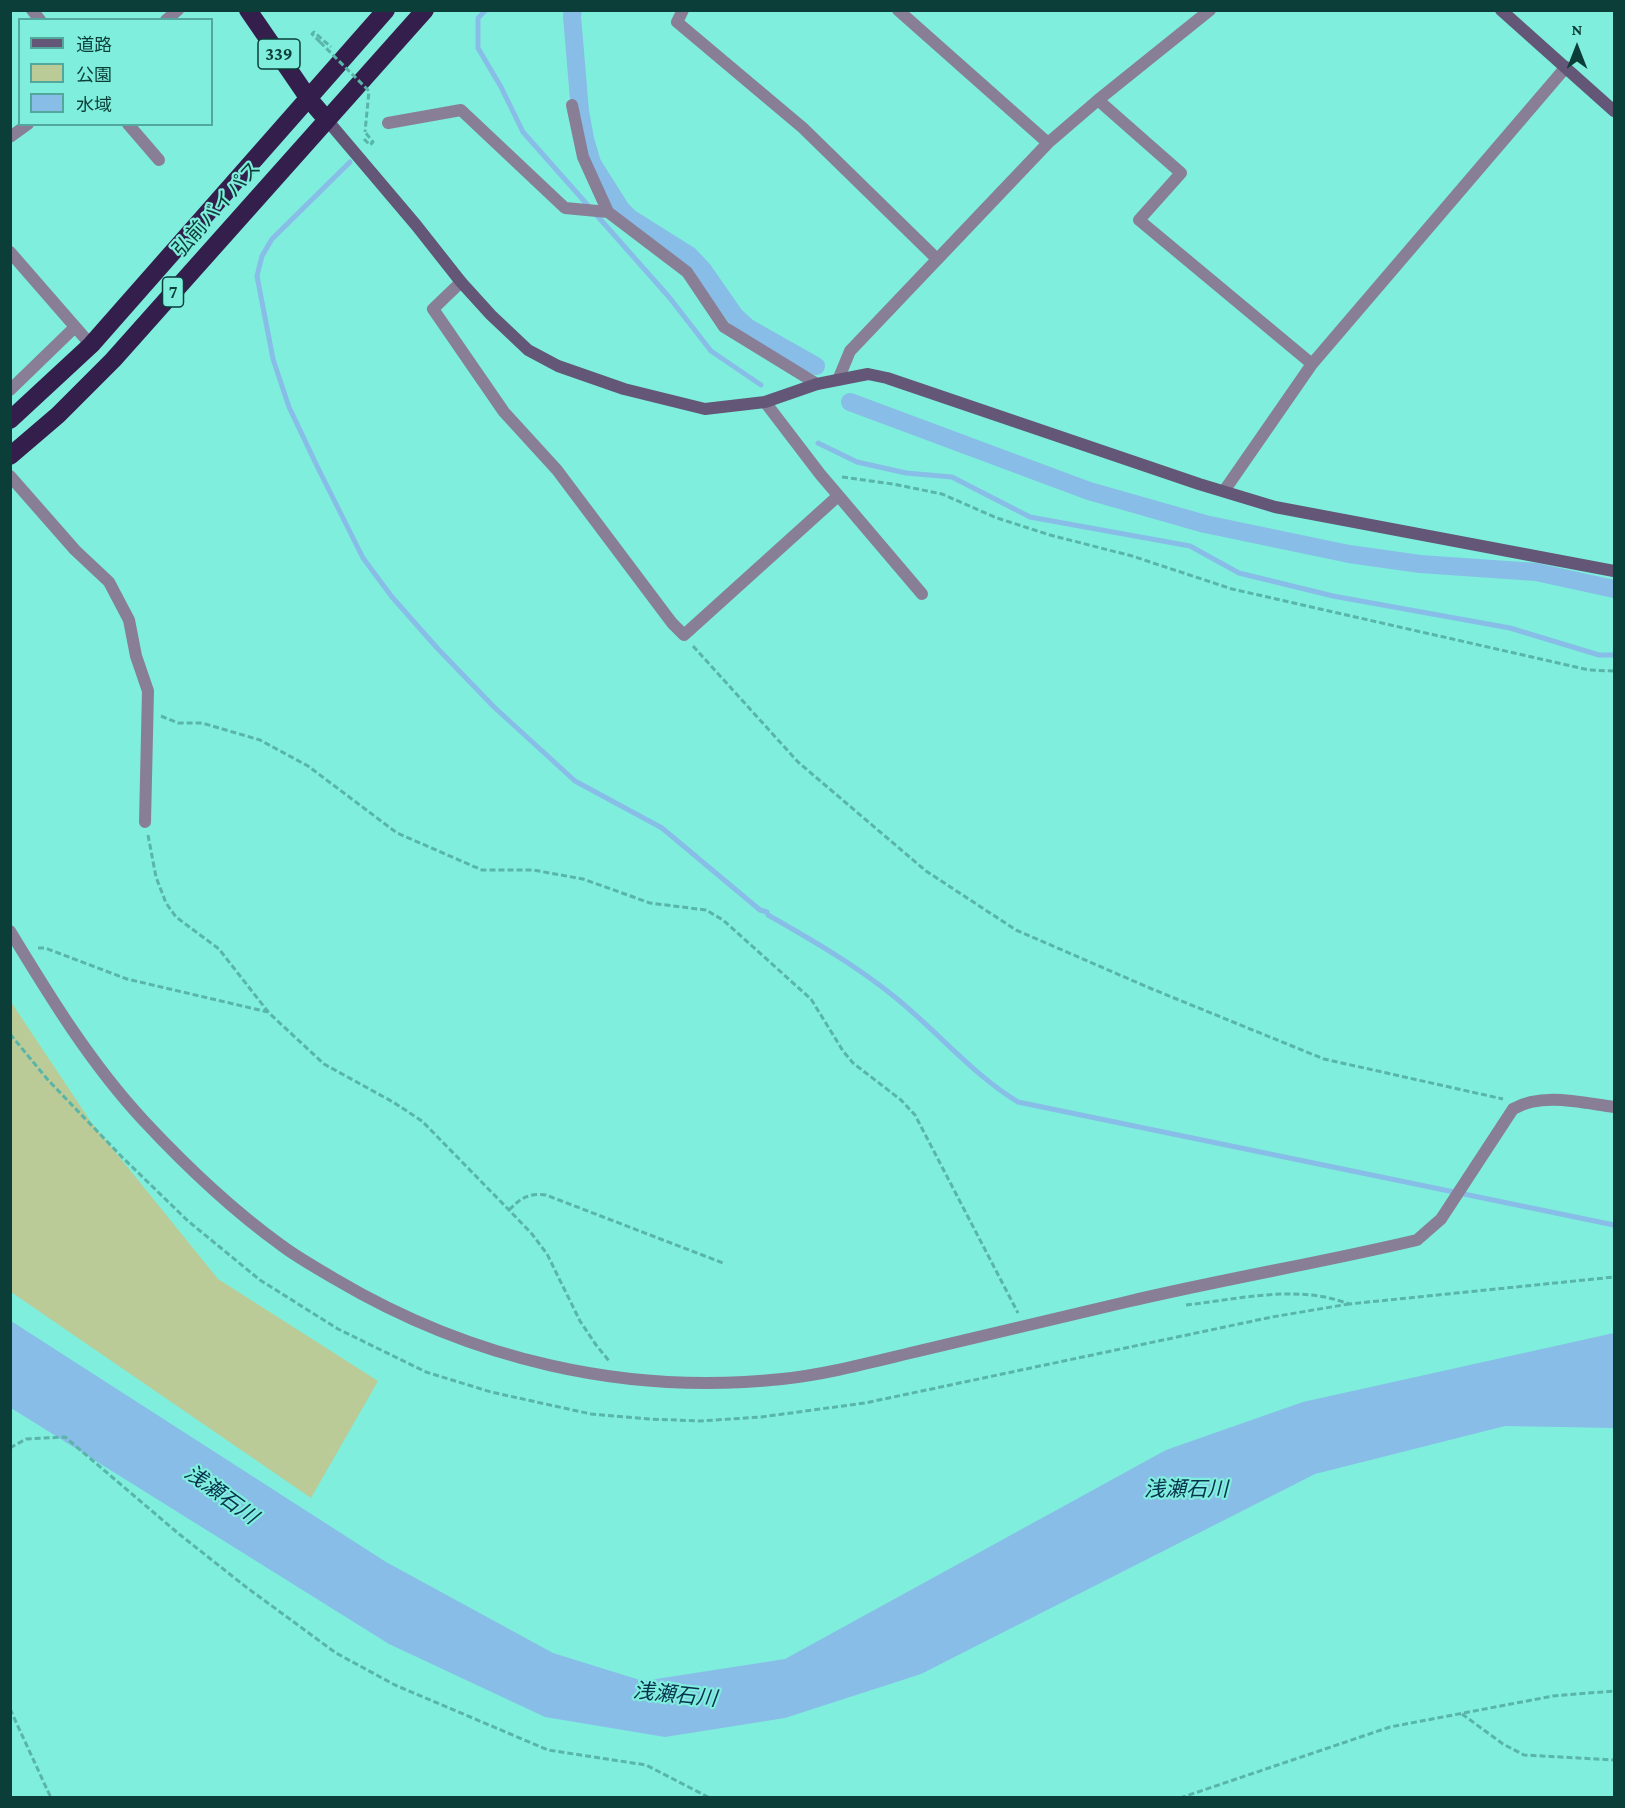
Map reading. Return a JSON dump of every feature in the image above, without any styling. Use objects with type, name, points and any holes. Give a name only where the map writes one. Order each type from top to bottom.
[{"type":"highway","name":"339","points":[[248,10],[309,99],[327,120]]},
{"type":"highway","name":"弘前バイパス","points":[[10,420],[91,345],[386,10]]},
{"type":"highway","name":"弘前バイパス","points":[[10,456],[58,416],[113,360],[425,10]]},
{"type":"street","points":[[683,10],[677,22],[803,128],[937,259]]},
{"type":"street","points":[[898,10],[1048,143]]},
{"type":"street","points":[[838,380],[850,351],[1048,143],[1098,99],[1210,10]]},
{"type":"street","points":[[1501,10],[1614,111]]},
{"type":"street","points":[[1224,491],[1312,364],[1566,67]]},
{"type":"street","points":[[1098,99],[1181,173],[1139,220],[1312,364]]},
{"type":"street","points":[[573,105],[583,157],[608,212],[687,272],[724,327],[817,384]]},
{"type":"street","points":[[387,123],[461,110],[565,208],[608,212]]},
{"type":"street","points":[[327,120],[491,315],[528,350],[558,366],[624,389],[705,409],[765,402],[817,384],[868,374],[887,378],[1275,507],[1614,571]]},
{"type":"street","points":[[10,137],[25,126]]},
{"type":"street","points":[[130,126],[159,160]]},
{"type":"street","points":[[10,252],[91,345]]},
{"type":"street","points":[[461,282],[433,309],[504,412],[557,470],[672,623],[684,635],[838,496]]},
{"type":"street","points":[[10,390],[75,327]]},
{"type":"street","points":[[765,402],[820,474],[922,594]]},
{"type":"street","points":[[13,484],[75,550],[109,582],[129,620],[135,656],[148,691],[145,822]]},
{"type":"street","points":[[10,931],[100,1069],[142,1119],[237,1211],[284,1248],[402,1315],[453,1336],[507,1355],[561,1369],[620,1379],[692,1383],[785,1379],[850,1367],[1182,1289],[1417,1240],[1441,1219],[1513,1109],[1523,1103],[1550,1100],[1614,1107]]},
{"type":"path","points":[[331,47],[314,32],[312,34],[369,91],[365,132],[373,142],[370,145],[363,138]]},
{"type":"path","points":[[820,474],[893,484],[942,494],[997,518],[1050,535],[1132,556],[1232,589],[1590,670],[1614,671]]},
{"type":"path","points":[[684,635],[798,762],[926,871],[1016,930],[1324,1059],[1523,1103]]},
{"type":"path","points":[[149,711],[178,723],[202,723],[260,740],[308,766],[397,833],[482,870],[533,870],[583,879],[650,903],[706,910],[723,920],[811,999],[853,1063],[901,1100],[915,1115],[1024,1326]]},
{"type":"path","points":[[145,822],[156,877],[166,903],[176,917],[219,949],[269,1013],[324,1064],[393,1101],[422,1121],[509,1210],[547,1254],[580,1321],[596,1346],[614,1366],[620,1379]]},
{"type":"path","points":[[21,948],[45,948],[127,979],[269,1013]]},
{"type":"path","points":[[10,1034],[48,1080],[122,1157],[188,1221],[260,1280],[338,1329],[426,1372],[491,1392],[591,1414],[700,1421],[761,1418],[814,1412],[1272,1317],[1349,1304],[1614,1276]]},
{"type":"path","points":[[509,1210],[520,1198],[536,1194],[546,1195],[723,1263]]},
{"type":"path","points":[[1176,1306],[1285,1294],[1329,1296],[1349,1304]]},
{"type":"path","points":[[10,1448],[26,1439],[64,1437],[246,1587],[336,1653],[395,1685],[548,1750],[646,1765],[710,1797]]},
{"type":"path","points":[[1180,1797],[1390,1727],[1553,1696],[1614,1691]]},
{"type":"path","points":[[10,1709],[51,1797]]},
{"type":"path","points":[[1462,1714],[1503,1744],[1524,1755],[1614,1760]]},
{"type":"green space","points":[[11,1002],[91,1122],[218,1279],[378,1381],[311,1498],[11,1292]]},
{"type":"water","name":"浅瀬石川","points":[[11,1321],[386,1562],[553,1653],[643,1681],[785,1659],[1166,1450],[1303,1402],[1614,1333],[1614,1428],[1505,1426],[1315,1474],[921,1674],[785,1718],[665,1737],[545,1717],[389,1644],[11,1408]]},
{"type":"waterway","points":[[486,10],[478,18],[478,48],[501,87],[523,132],[669,297],[711,351],[761,385]]},
{"type":"waterway","points":[[573,10],[580,111],[585,139],[592,163],[621,209],[630,218],[689,255],[703,270],[735,316],[747,327],[816,366]]},
{"type":"waterway","points":[[350,162],[272,239],[262,256],[257,276],[273,359],[289,407],[363,558],[392,597],[494,707],[575,781],[662,828],[760,910],[767,912],[768,915],[866,975],[911,1011],[985,1079],[1018,1102],[1614,1225]]},
{"type":"waterway","points":[[850,402],[1089,491],[1205,524],[1349,554],[1420,564],[1536,572],[1614,589]]},
{"type":"waterway","points":[[818,443],[857,462],[906,473],[952,477],[1030,517],[1190,546],[1239,573],[1333,596],[1510,628],[1599,655],[1614,655]]}]
